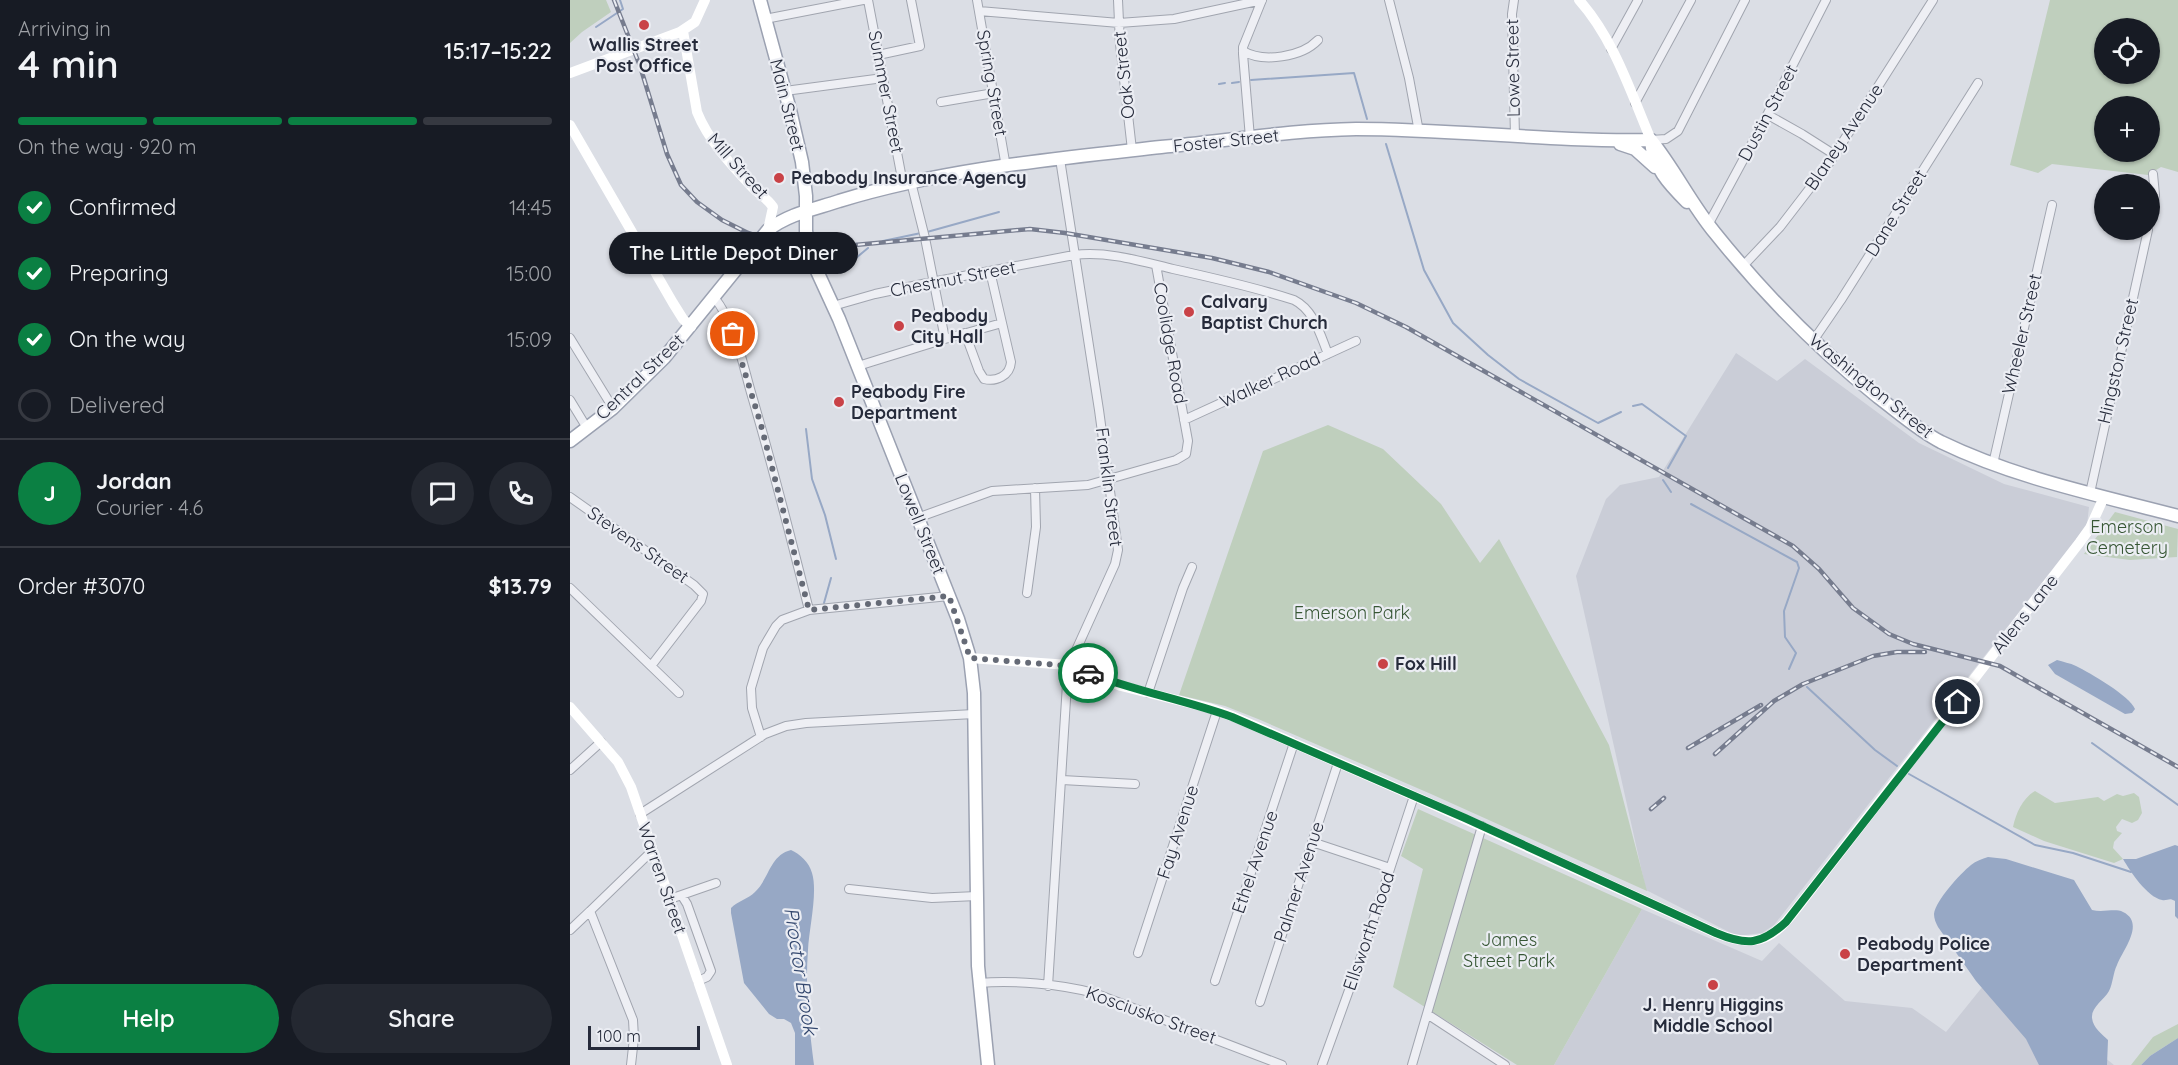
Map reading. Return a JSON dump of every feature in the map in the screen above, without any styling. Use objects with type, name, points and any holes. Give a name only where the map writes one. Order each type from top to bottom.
[{"type":"main road","name":"Main Street","points":[[759,0],[802,162],[807,211]]},
{"type":"main road","name":"Foster Street","points":[[807,211],[861,194],[907,183],[1006,167],[1132,150],[1355,129],[1651,140]]},
{"type":"main road","points":[[1604,140],[1635,149],[1665,179]]},
{"type":"main road","name":"Washington Street","points":[[1651,140],[1652,154],[1665,179],[1781,310],[1848,373],[1926,433],[1950,446],[2021,474],[2178,516]]},
{"type":"main road","name":"Washington Street","points":[[1651,140],[1708,225]]},
{"type":"main road","name":"Central Street","points":[[570,441],[613,408],[662,360],[768,230],[784,219],[807,211]]},
{"type":"main road","name":"Lowell Street","points":[[807,211],[811,258],[858,366],[949,596],[970,658],[974,714],[980,983],[988,1065]]},
{"type":"street","points":[[570,73],[683,31],[698,18],[705,0]]},
{"type":"street","points":[[765,19],[863,0]]},
{"type":"street","name":"Summer Street","points":[[868,0],[883,78],[907,183],[923,232],[945,339]]},
{"type":"street","points":[[878,55],[920,46],[911,0]]},
{"type":"street","name":"Spring Street","points":[[977,0],[1006,167]]},
{"type":"street","name":"Oak Street","points":[[1118,0],[1132,150]]},
{"type":"street","points":[[979,11],[1119,23],[1174,18],[1262,0]]},
{"type":"street","points":[[1250,138],[1243,51],[1262,0]]},
{"type":"street","points":[[1389,0],[1409,78],[1419,132]]},
{"type":"street","name":"Lowe Street","points":[[1514,0],[1512,14],[1515,136]]},
{"type":"street","name":"Washington Street","points":[[1579,0],[1598,25],[1611,49],[1651,140]]},
{"type":"street","points":[[1611,49],[1638,0]]},
{"type":"street","points":[[1635,103],[1691,0]]},
{"type":"street","points":[[1651,140],[1666,139],[1678,131],[1745,0]]},
{"type":"street","name":"Dustin Street","points":[[1708,225],[1768,115],[1826,0]]},
{"type":"street","name":"Blaney Avenue","points":[[1743,266],[1780,227],[1834,155],[1933,0]]},
{"type":"street","name":"Mill Street","points":[[683,31],[697,112],[710,136],[740,174],[773,207],[768,230]]},
{"type":"street","points":[[1243,51],[1262,58],[1284,56],[1306,50],[1318,40]]},
{"type":"street","points":[[785,91],[883,78]]},
{"type":"street","name":"Dane Street","points":[[1813,341],[1842,300],[1978,83]]},
{"type":"street","points":[[941,102],[994,93]]},
{"type":"street","points":[[1768,115],[1834,155]]},
{"type":"street","points":[[570,125],[680,316],[691,327]]},
{"type":"street","name":"Franklin Street","points":[[1048,986],[1066,690],[1070,666],[1118,556],[1099,410],[1060,159]]},
{"type":"street","name":"Wheeler Street","points":[[1993,464],[2052,205]]},
{"type":"street","name":"Hingston Street","points":[[2090,493],[2146,240]]},
{"type":"street","name":"Chestnut Street","points":[[832,306],[875,294],[1074,255],[1114,255],[1221,280],[1281,296],[1301,304],[1313,320],[1328,354]]},
{"type":"street","name":"Coolidge Road","points":[[917,518],[992,491],[1088,485],[1182,457],[1188,449],[1156,265]]},
{"type":"street","points":[[965,333],[984,379],[998,378],[1007,373],[1011,362],[990,271]]},
{"type":"street","points":[[714,297],[729,321],[738,348],[761,425],[809,610]]},
{"type":"street","points":[[858,366],[1002,323]]},
{"type":"street","points":[[570,338],[613,408]]},
{"type":"street","name":"Walker Road","points":[[1184,420],[1356,341]]},
{"type":"street","points":[[570,400],[587,428]]},
{"type":"street","points":[[1027,593],[1036,527],[1035,489]]},
{"type":"street","name":"Stevens Street","points":[[570,497],[701,591],[703,596],[701,601],[651,666]]},
{"type":"street","name":"Allens Lane","points":[[1482,826],[1736,941],[1752,942],[1772,934],[1786,922],[2080,542],[2090,528],[2104,497]]},
{"type":"street","points":[[1148,693],[1192,567]]},
{"type":"street","points":[[570,588],[679,693]]},
{"type":"street","points":[[761,737],[750,698],[754,673],[763,648],[782,620],[809,610],[949,596]]},
{"type":"street","points":[[970,658],[1070,666],[1121,686],[1217,711],[1482,826],[1412,1065]]},
{"type":"street","name":"Warren Street","points":[[570,707],[622,770],[653,850],[727,1065]]},
{"type":"street","name":"Fay Avenue","points":[[1138,953],[1217,711]]},
{"type":"street","points":[[640,814],[761,737],[778,729],[806,723],[974,714]]},
{"type":"street","points":[[570,770],[601,742]]},
{"type":"street","name":"Ethel Avenue","points":[[1215,981],[1294,744]]},
{"type":"street","name":"Palmer Avenue","points":[[1260,1002],[1338,763]]},
{"type":"street","points":[[1062,780],[1135,784]]},
{"type":"street","name":"Ellsworth Road","points":[[1322,1065],[1414,796]]},
{"type":"street","points":[[1312,842],[1390,868]]},
{"type":"street","points":[[570,930],[653,850]]},
{"type":"street","points":[[669,899],[716,883]]},
{"type":"street","points":[[849,889],[932,898],[977,896]]},
{"type":"street","points":[[682,896],[711,971],[707,977],[698,981]]},
{"type":"street","points":[[590,911],[633,1020],[631,1065]]},
{"type":"street","name":"Kosciusko Street","points":[[980,983],[994,981],[1078,989],[1112,999],[1282,1065]]},
{"type":"street","points":[[1426,1014],[1505,1065]]},
{"type":"shaded area","points":[[1736,353],[1777,381],[1805,359],[1919,443],[2004,484],[2089,507],[2087,525],[1774,925],[1762,933],[1737,936],[1646,890],[1576,576],[1606,499],[1620,485],[1659,477]]},
{"type":"shaded area","name":"J. Henry Higgins Middle School","points":[[1642,909],[1762,961],[1779,943],[1845,1001],[1912,1008],[1946,1032],[1996,970],[2114,1065],[1554,1065]]},
{"type":"green space","points":[[570,0],[606,0],[611,12],[570,43]]},
{"type":"green space","points":[[2050,0],[2178,0],[2178,172],[2161,167],[2150,174],[2139,174],[2052,164],[2038,173],[2010,165]]},
{"type":"green space","name":"Emerson Park","points":[[1328,425],[1383,449],[1441,504],[1480,563],[1499,539],[1609,745],[1647,891],[1258,719],[1225,706],[1179,695],[1263,451]]},
{"type":"green space","name":"Emerson Cemetery","points":[[2115,512],[2178,529],[2177,557],[2130,560],[2084,554]]},
{"type":"green space","points":[[2035,791],[2055,803],[2098,797],[2104,801],[2117,794],[2123,796],[2134,793],[2139,797],[2142,813],[2138,820],[2132,823],[2122,819],[2116,827],[2117,831],[2122,833],[2114,842],[2113,848],[2123,859],[2114,863],[2044,841],[2013,827],[2021,806]]},
{"type":"green space","name":"James Street Park","points":[[1418,809],[1642,909],[1554,1065],[1517,1065],[1393,987],[1423,869],[1401,856]]},
{"type":"green space","points":[[2178,1024],[2178,1038],[2150,1056],[2141,1065],[2131,1065],[2153,1037]]},
{"type":"water","points":[[2057,660],[2076,666],[2100,679],[2126,698],[2135,709],[2132,713],[2125,714],[2055,674],[2048,665]]},
{"type":"water","points":[[2175,845],[2178,846],[2178,919],[2175,916],[2175,901],[2162,900],[2151,894],[2123,859],[2136,859]]},
{"type":"water","points":[[791,850],[806,862],[811,869],[814,881],[807,979],[814,1065],[795,1065],[795,1033],[791,1023],[769,1014],[744,983],[731,913],[731,908],[760,887],[778,857]]},
{"type":"water","points":[[1988,857],[2006,859],[2074,880],[2092,910],[2120,911],[2130,917],[2133,930],[2116,968],[2109,991],[2092,1014],[2094,1025],[2108,1040],[2107,1065],[2039,1065],[2026,1039],[1976,981],[1938,927],[1934,914],[1944,895],[1971,865]]},
{"type":"water","points":[[2178,1038],[2178,1065],[2141,1065],[2150,1056]]},
{"type":"waterway","points":[[596,27],[623,9],[620,0]]},
{"type":"waterway","points":[[1251,80],[1354,73],[1367,119]]},
{"type":"waterway","points":[[1232,83],[1239,82]]},
{"type":"waterway","points":[[1219,84],[1225,83]]},
{"type":"waterway","points":[[1386,144],[1424,270],[1453,323],[1519,379],[1598,423],[1621,412]]},
{"type":"waterway","points":[[927,232],[999,212]]},
{"type":"waterway","points":[[883,241],[921,233]]},
{"type":"waterway","points":[[850,263],[868,248]]},
{"type":"waterway","points":[[1633,406],[1642,404],[1686,436],[1668,468]]},
{"type":"waterway","name":"Proctor Brook","points":[[806,429],[812,479],[825,515],[836,559]]},
{"type":"waterway","points":[[1663,480],[1671,492]]},
{"type":"waterway","points":[[1691,504],[1797,562],[1799,568],[1784,611],[1785,637],[1796,653],[1789,669]]},
{"type":"waterway","name":"Proctor Brook","points":[[824,603],[831,578]]},
{"type":"waterway","points":[[1807,687],[1875,750],[1897,766]]},
{"type":"waterway","points":[[2092,743],[2178,805]]},
{"type":"waterway","points":[[1909,774],[2035,845],[2073,853],[2131,872]]},
{"type":"railway","points":[[614,0],[640,66],[667,154],[681,185],[697,202],[722,220],[748,233],[773,241],[822,248],[1030,229],[1065,233],[1212,258],[1269,272],[1356,303],[1406,327],[1793,546],[1819,569],[1853,608],[1889,634],[1913,644],[2000,666],[2178,767]]},
{"type":"railway","points":[[1715,754],[1774,701],[1803,684],[1873,656],[1897,652],[1925,652]]},
{"type":"railway","points":[[1688,748],[1761,705]]},
{"type":"railway","points":[[1651,809],[1664,798]]},
{"type":"way so far","points":[[733,334],[761,425],[809,610],[949,596],[970,658],[1070,666],[1088,673]]},
{"type":"place","name":"Wallis Street Post Office","points":[[644,25]]},
{"type":"place","name":"Peabody Insurance Agency","points":[[779,178]]},
{"type":"place","name":"Calvary Baptist Church","points":[[1189,312]]},
{"type":"place","name":"Peabody City Hall","points":[[899,326]]},
{"type":"place","name":"The Little Depot Diner","points":[[733,334]]},
{"type":"place","name":"Peabody Fire Department","points":[[839,402]]},
{"type":"place","name":"Fox Hill","points":[[1383,664]]},
{"type":"place","name":"Peabody Police Department","points":[[1845,954]]},
{"type":"place","name":"J. Henry Higgins Middle School","points":[[1713,985]]},
{"type":"route","points":[[1088,673],[1121,686],[1209,708],[1232,717],[1465,818],[1716,933],[1736,941],[1751,942],[1766,938],[1786,922],[1958,702]]}]
